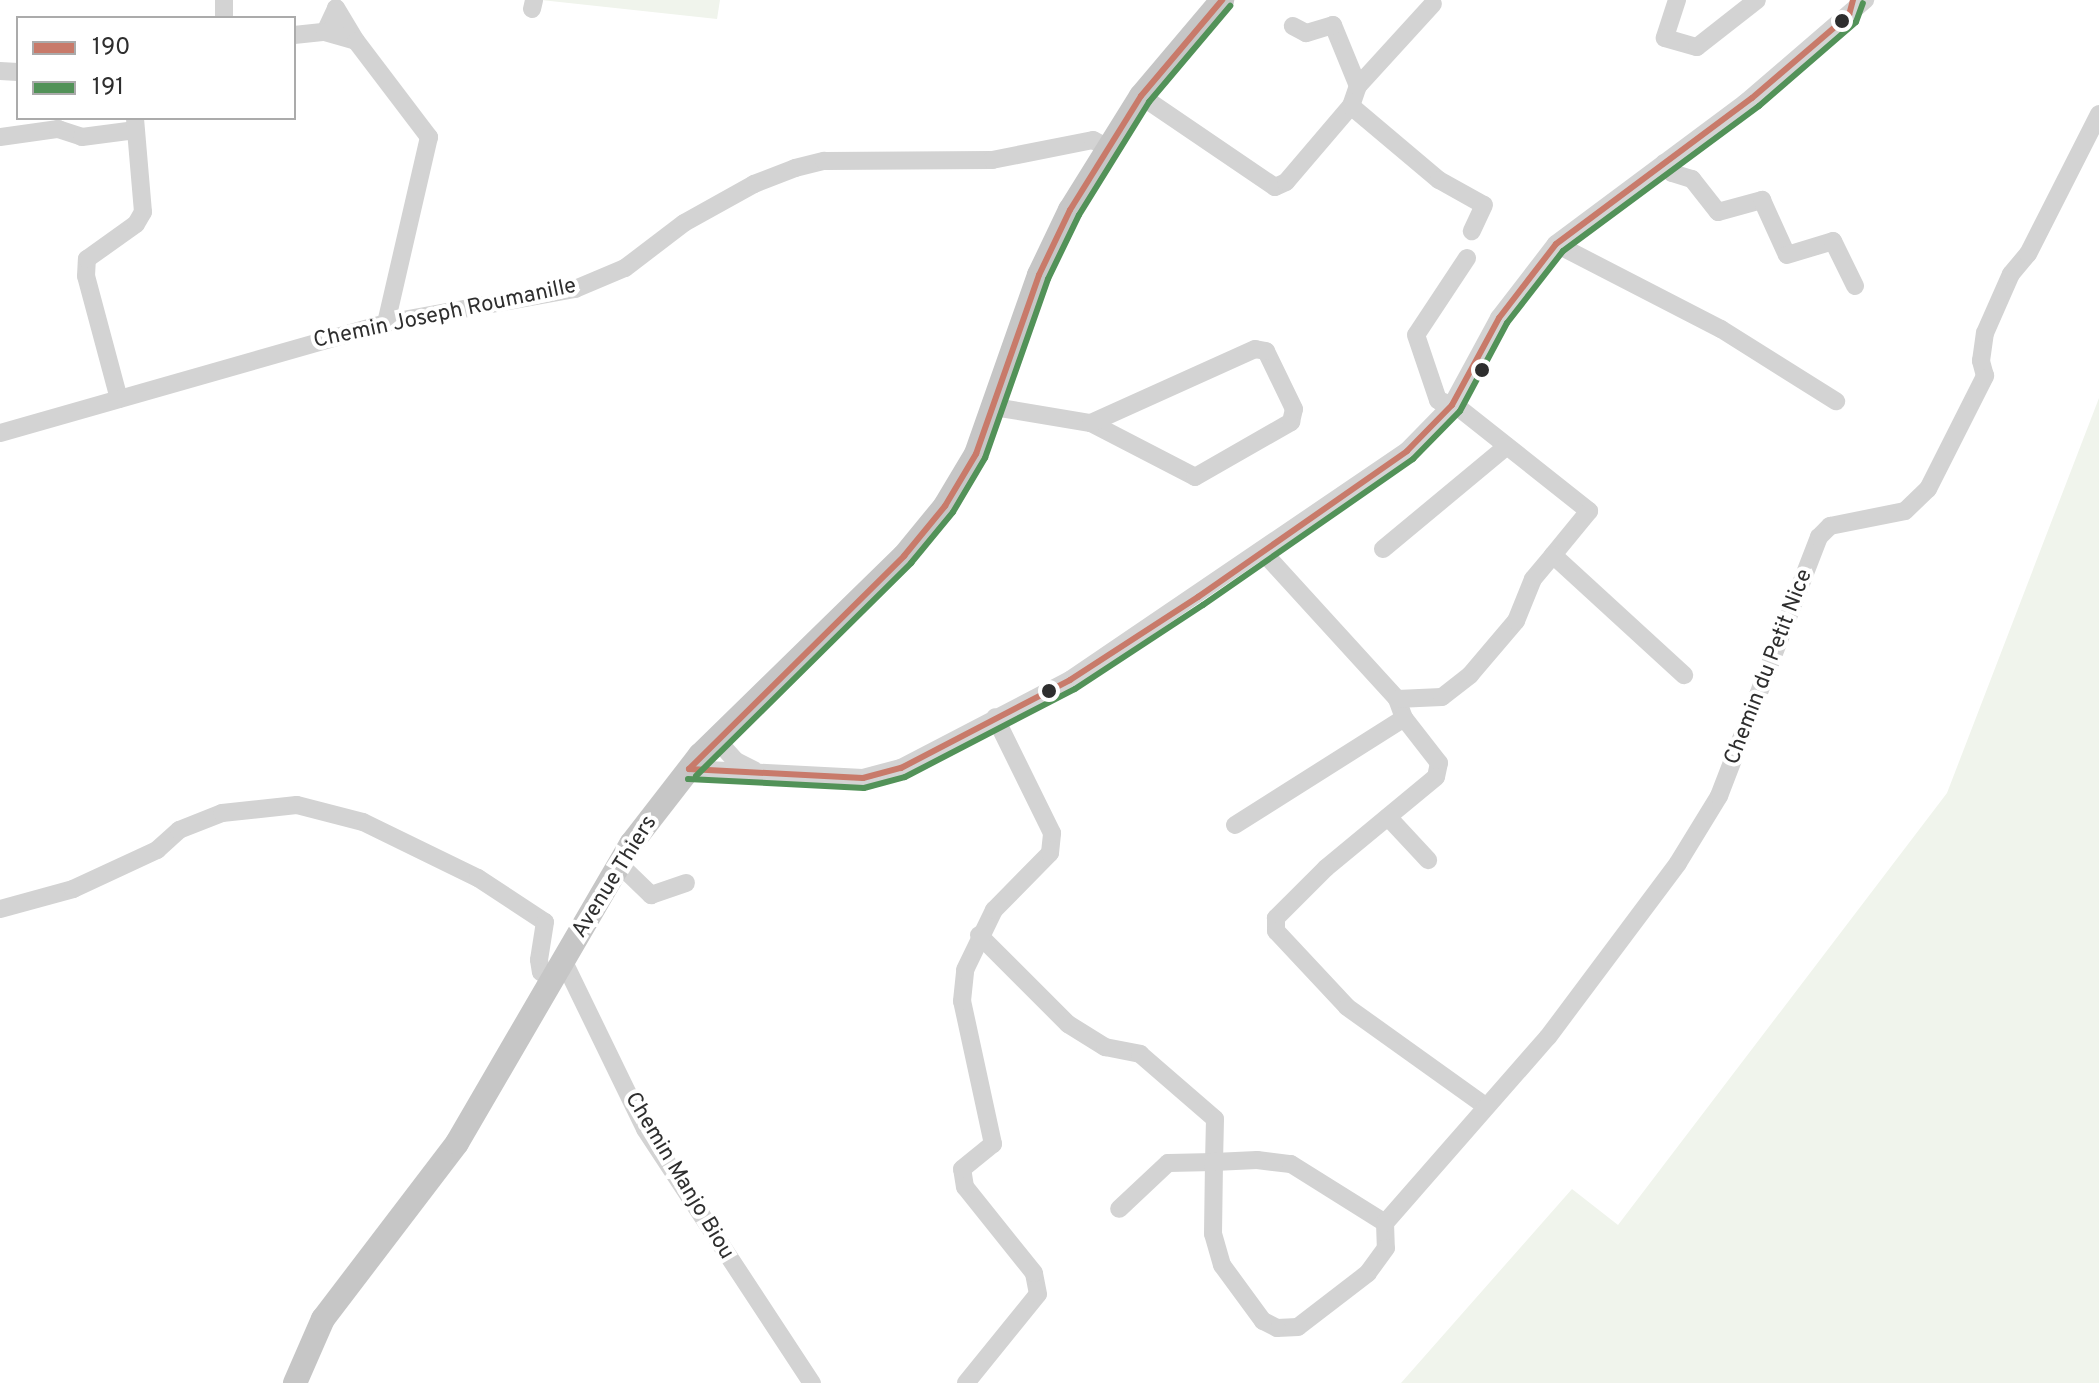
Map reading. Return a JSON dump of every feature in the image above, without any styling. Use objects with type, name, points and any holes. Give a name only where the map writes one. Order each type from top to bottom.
[{"type":"main road","name":"Avenue Thiers","points":[[295,1383],[323,1319],[457,1143],[619,864],[689,769],[904,556],[945,506],[976,454],[1039,275],[1106,147],[1141,96],[1222,0]]},
{"type":"street","points":[[1677,0],[1665,38],[1697,47],[1757,0]]},
{"type":"street","points":[[689,769],[863,778],[901,768],[1070,680],[1264,555],[1407,451],[1455,407],[1499,318],[1560,248],[1668,168],[1752,98],[1851,7],[1865,0]]},
{"type":"street","points":[[1141,96],[1275,187],[1286,182],[1351,106],[1358,86],[1434,1]]},
{"type":"street","points":[[325,32],[336,4]]},
{"type":"street","points":[[336,4],[356,41],[429,137],[386,323]]},
{"type":"street","points":[[1293,26],[1306,33],[1333,25],[1358,86]]},
{"type":"street","points":[[296,35],[325,32],[356,41]]},
{"type":"street","points":[[1351,106],[1439,180],[1484,205],[1472,231]]},
{"type":"street","name":"Chemin du Petit Nice","points":[[1385,1223],[1484,1105],[1513,1078],[1631,931],[1719,796],[1819,537],[1830,526],[1905,511],[1928,489],[1985,376],[1981,361],[1985,333],[2011,274],[2028,254],[2099,114]]},
{"type":"street","points":[[0,137],[58,129],[82,137],[135,124],[143,212],[136,224],[87,259],[86,276],[119,399]]},
{"type":"street","name":"Chemin Joseph Roumanille","points":[[0,433],[386,323],[575,289],[625,268],[684,223],[754,184],[824,161],[992,160],[1093,140],[1106,147]]},
{"type":"street","points":[[1668,168],[1692,179],[1718,212],[1762,200],[1787,255],[1833,241],[1855,286]]},
{"type":"street","points":[[1560,248],[1721,329],[1836,401]]},
{"type":"street","points":[[1397,699],[1442,697],[1470,675],[1516,621],[1533,579],[1589,511],[1455,407],[1438,400],[1416,335],[1467,258]]},
{"type":"street","points":[[994,407],[1091,423],[1195,477],[1291,422],[1294,409],[1266,351],[1255,349],[1091,423]]},
{"type":"street","points":[[1383,549],[1507,446]]},
{"type":"street","points":[[1264,555],[1397,699],[1404,718],[1439,763],[1436,777],[1276,918],[1276,931],[1347,1007],[1484,1105]]},
{"type":"street","points":[[1553,555],[1684,675]]},
{"type":"street","points":[[966,1383],[1038,1294],[1034,1273],[965,1187],[962,1169],[993,1144],[962,1001],[965,970],[979,935],[994,910],[1050,853],[1052,833],[995,717]]},
{"type":"street","points":[[1235,825],[1404,718]]},
{"type":"street","points":[[716,739],[736,761],[757,771]]},
{"type":"street","name":"Chemin Manjo Biou","points":[[0,909],[73,889],[157,850],[179,830],[222,813],[297,805],[363,822],[478,878],[545,922],[539,960],[541,972],[557,970],[645,1129],[812,1383]]},
{"type":"street","points":[[1388,817],[1428,860]]},
{"type":"street","points":[[619,864],[651,895],[686,883]]},
{"type":"street","points":[[979,935],[1068,1024],[1105,1047],[1140,1054],[1200,1101],[1215,1119],[1214,1162],[1213,1234],[1222,1265],[1263,1321],[1277,1328],[1298,1327],[1368,1273],[1386,1248],[1385,1223],[1291,1164],[1214,1162],[1168,1163],[1119,1209]]},
{"type":"shaded area","points":[[541,0],[720,0],[717,19]]},
{"type":"shaded area","points":[[2099,398],[2099,1383],[1401,1383],[1572,1189],[1618,1225],[1947,793]]},
{"type":"transit line","name":"190","points":[[689,769],[904,556],[945,506],[976,454],[1039,275],[1070,210],[1141,96],[1222,0]]},
{"type":"transit line","name":"190","points":[[689,769],[863,778],[901,768],[1070,680],[1198,597],[1407,451],[1452,405],[1499,318],[1556,244],[1752,98],[1849,15],[1853,0]]},
{"type":"transit line","name":"191","points":[[688,779],[864,788],[905,777],[1075,689],[1203,605],[1413,459],[1460,411],[1507,323],[1563,251],[1759,106],[1856,22],[1863,3]]},
{"type":"transit line","name":"191","points":[[696,776],[911,563],[953,512],[985,458],[1048,279],[1079,215],[1149,102],[1230,6]]}]
